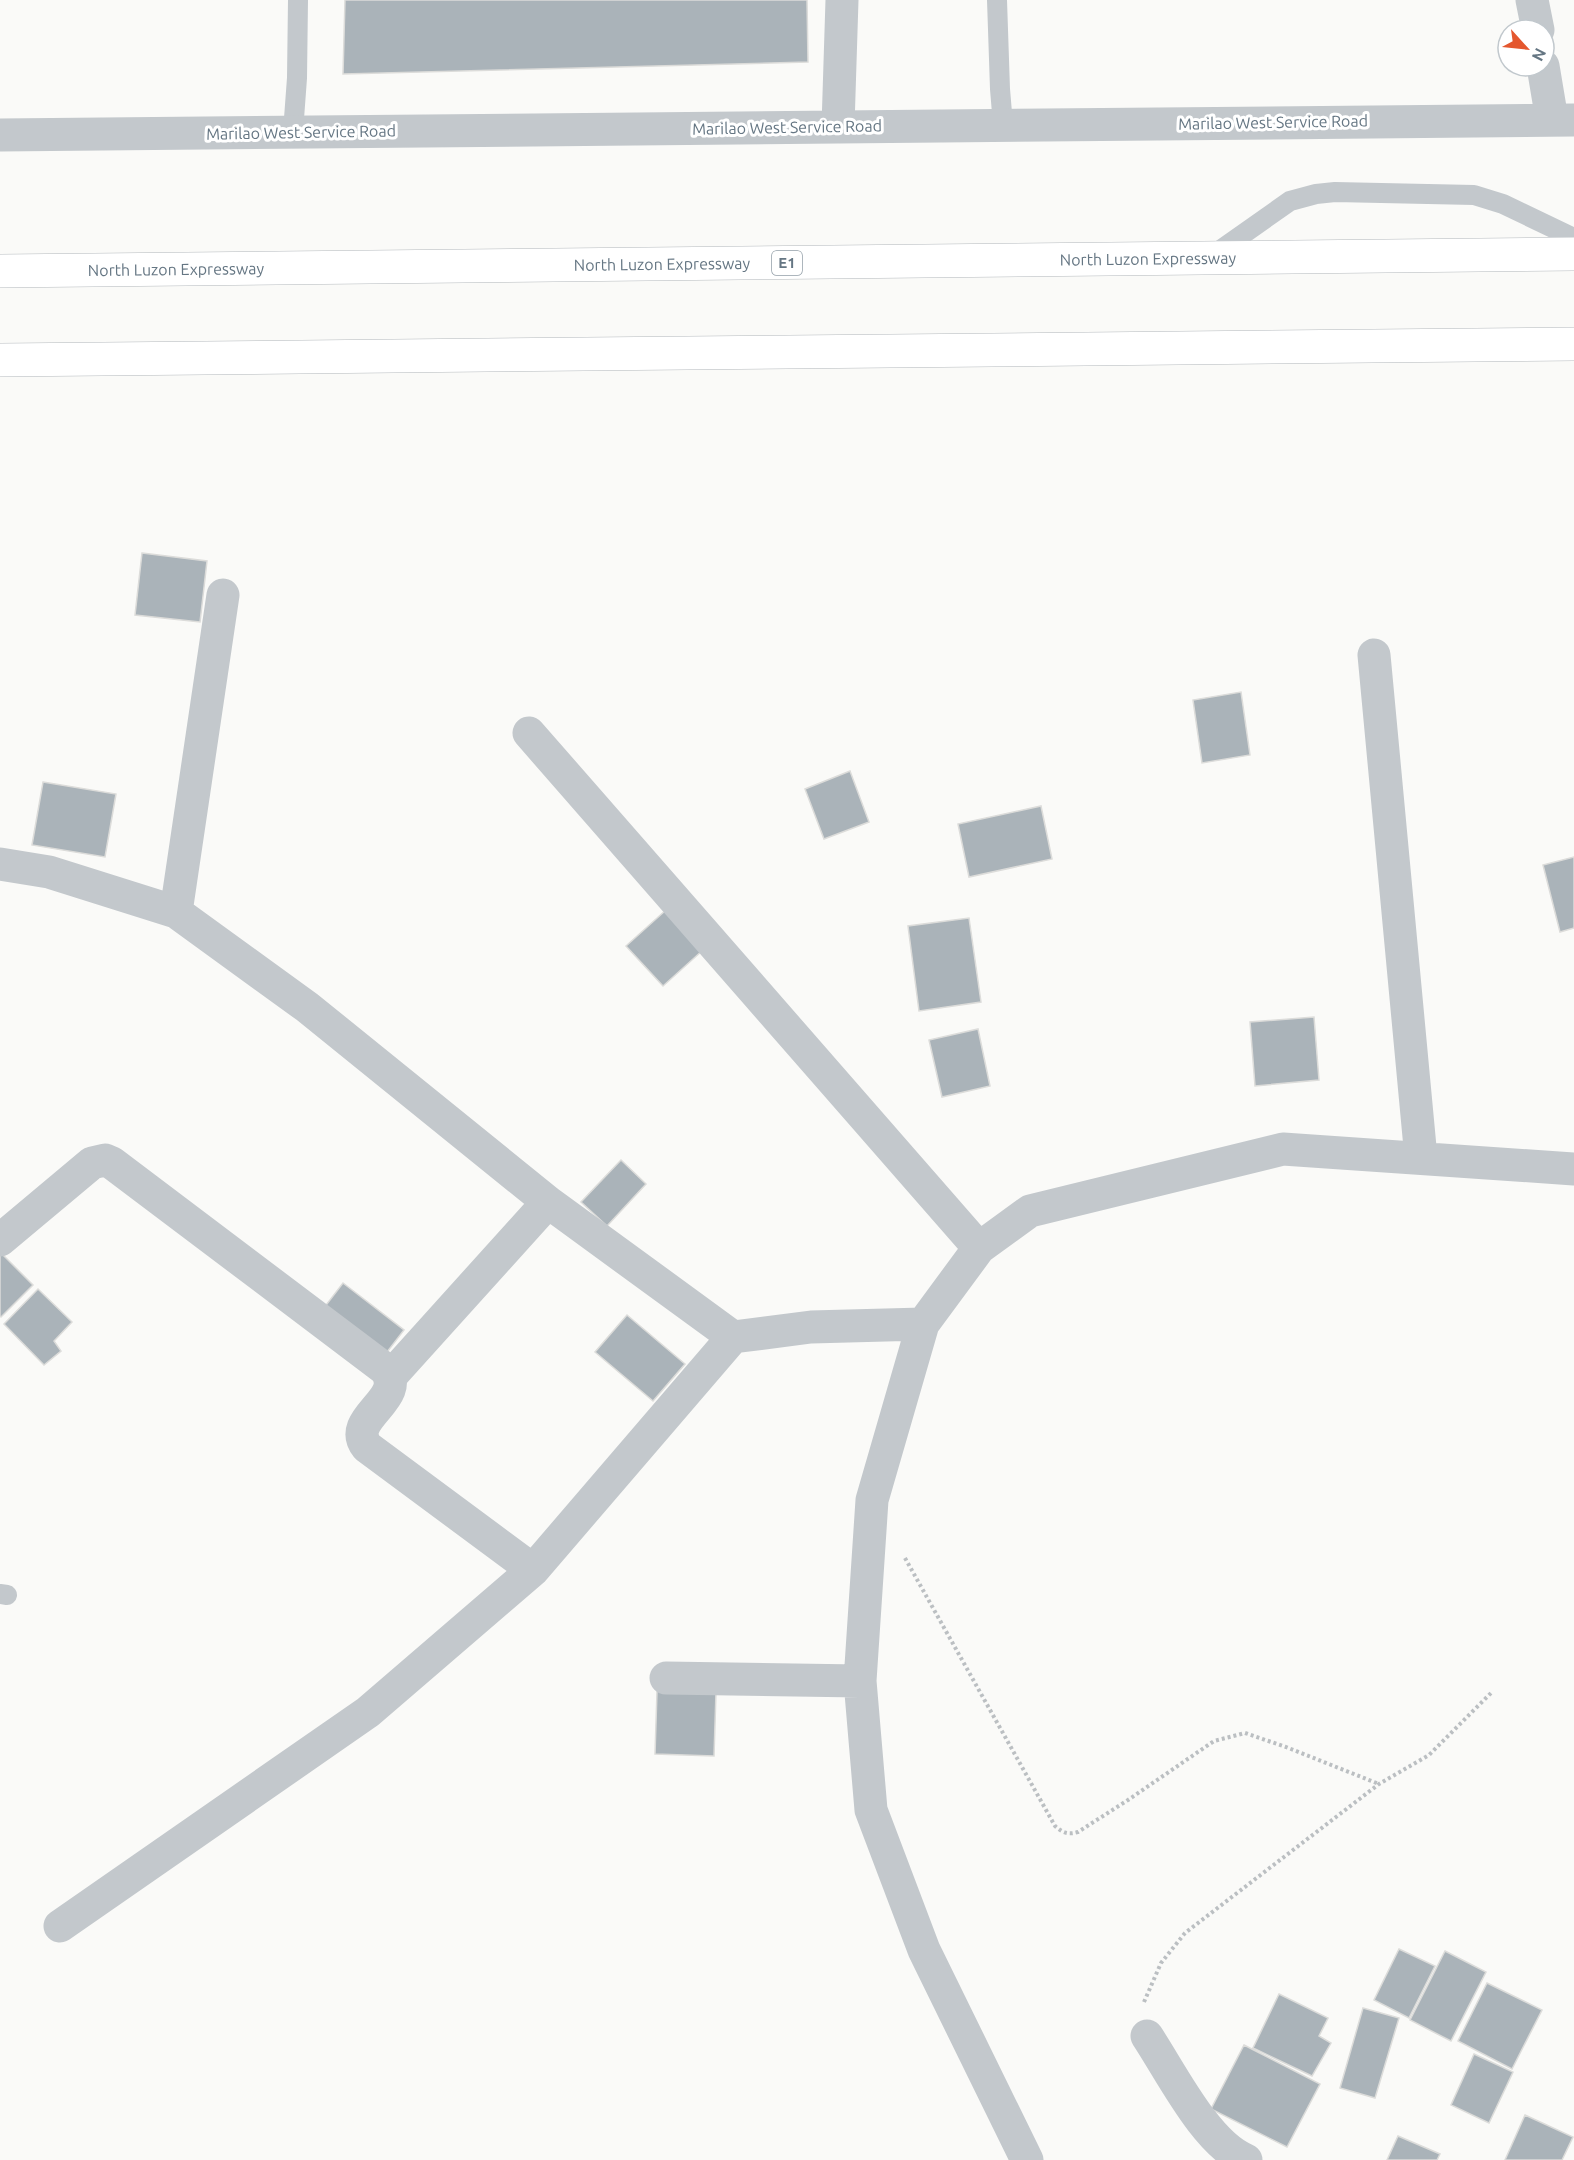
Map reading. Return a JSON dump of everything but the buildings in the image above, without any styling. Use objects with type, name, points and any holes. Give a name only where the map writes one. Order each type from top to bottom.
[{"type":"highway","name":"North Luzon Expressway","points":[[0,271],[1574,254]]},
{"type":"highway","points":[[0,360],[1574,344]]},
{"type":"street","points":[[838,126],[842,0]]},
{"type":"street","points":[[1532,0],[1536,18]]},
{"type":"street","points":[[1547,78],[1563,120]]},
{"type":"street","name":"Marilao West Service Road","points":[[0,135],[1563,120]]},
{"type":"street","points":[[176,912],[223,595]]},
{"type":"street","points":[[1374,656],[1421,1158]]},
{"type":"street","points":[[529,733],[980,1248]]},
{"type":"street","points":[[0,864],[49,872],[176,912],[307,1006],[548,1202],[733,1336],[811,1327],[923,1324]]},
{"type":"street","points":[[1027,2160],[924,1950],[871,1810],[860,1681],[872,1500],[923,1324],[980,1248],[1030,1211],[1283,1149],[1574,1169]]},
{"type":"street","points":[[0,1240],[92,1163],[105,1160],[367,1355],[391,1376],[392,1385],[388,1393],[364,1424],[361,1432],[362,1441],[533,1570]]},
{"type":"street","points":[[391,1376],[548,1202]]},
{"type":"street","points":[[60,1926],[368,1712],[533,1570],[733,1336]]},
{"type":"street","points":[[666,1678],[860,1681]]},
{"type":"street","points":[[1147,2036],[1208,2130],[1246,2160]]},
{"type":"lane","points":[[293,132],[297,78],[298,0]]},
{"type":"lane","points":[[997,0],[1003,125]]},
{"type":"lane","points":[[1210,258],[1290,201],[1335,192],[1474,195],[1503,204],[1574,238]]},
{"type":"path","points":[[901,1551],[1055,1826],[1061,1832],[1070,1834],[1078,1832],[1214,1742],[1245,1733],[1286,1746],[1379,1784]]},
{"type":"path","points":[[1147,2036],[1143,2003],[1161,1963],[1185,1933],[1379,1784],[1429,1755],[1493,1691]]}]
